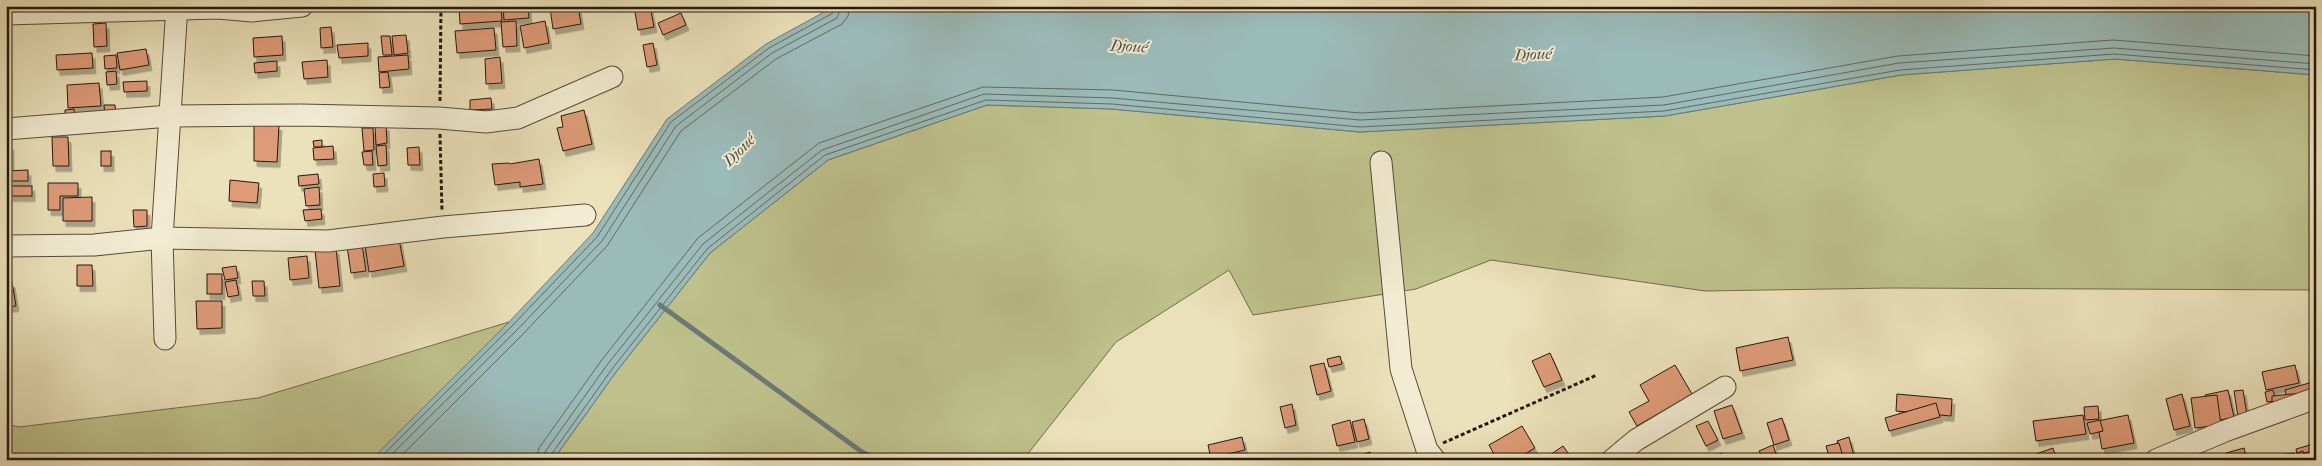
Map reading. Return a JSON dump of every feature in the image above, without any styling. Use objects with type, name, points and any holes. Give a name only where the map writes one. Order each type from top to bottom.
[{"type":"street","points":[[6,14],[177,8],[218,8],[252,11],[302,6]]},
{"type":"street","points":[[166,339],[162,238],[177,8]]},
{"type":"street","points":[[6,129],[170,116],[321,115],[440,118],[486,122],[518,118],[612,77]]},
{"type":"street","points":[[1381,162],[1401,369],[1431,455]]},
{"type":"street","points":[[6,246],[94,245],[162,238],[328,241],[443,227],[585,215]]},
{"type":"street","points":[[1612,460],[1636,440],[1725,387]]},
{"type":"street","points":[[2156,460],[2225,430],[2316,398]]},
{"type":"path","points":[[1431,455],[1597,375]]},
{"type":"green space","points":[[2115,59],[2316,75],[2316,290],[1891,288],[1705,291],[1491,260],[1416,289],[1253,315],[1229,270],[1116,342],[1023,460],[553,460],[616,372],[710,253],[828,160],[987,105],[1112,109],[1360,132],[1665,116],[1901,75]]},
{"type":"green space","points":[[509,322],[371,460],[6,460],[6,424],[19,427],[258,398]]},
{"type":"water","name":"Djoué","points":[[835,6],[2316,6],[2316,75],[2115,59],[1901,75],[1665,116],[1360,132],[1112,109],[987,105],[828,160],[710,253],[616,372],[553,460],[371,460],[509,322],[593,233],[667,119],[766,44]]},
{"type":"building","points":[[459,6],[501,6],[502,21],[460,24]]},
{"type":"building","points":[[503,6],[528,6],[529,18],[504,20]]},
{"type":"building","points":[[578,6],[581,24],[553,29],[550,8]]},
{"type":"building","points":[[634,6],[650,6],[654,27],[638,30]]},
{"type":"building","points":[[681,13],[686,25],[663,35],[658,23]]},
{"type":"building","points":[[516,21],[517,46],[503,47],[501,22]]},
{"type":"building","points":[[545,21],[549,43],[524,48],[520,26]]},
{"type":"building","points":[[106,23],[107,46],[94,47],[93,24]]},
{"type":"building","points":[[331,27],[333,47],[321,48],[320,28]]},
{"type":"building","points":[[494,28],[496,50],[457,53],[455,31]]},
{"type":"building","points":[[406,35],[408,53],[394,55],[392,36]]},
{"type":"building","points":[[282,36],[283,55],[254,57],[253,38]]},
{"type":"building","points":[[381,36],[390,36],[392,55],[383,55]]},
{"type":"building","points":[[368,43],[368,56],[339,58],[337,45]]},
{"type":"building","points":[[653,43],[657,65],[647,67],[643,45]]},
{"type":"building","points":[[146,49],[149,65],[120,70],[117,53]]},
{"type":"building","points":[[92,53],[93,68],[57,70],[56,55]]},
{"type":"building","points":[[116,55],[117,68],[105,69],[104,56]]},
{"type":"building","points":[[408,55],[409,69],[379,72],[378,57]]},
{"type":"building","points":[[500,57],[502,83],[486,84],[485,59]]},
{"type":"building","points":[[327,60],[328,77],[304,79],[302,62]]},
{"type":"building","points":[[277,61],[277,71],[255,73],[254,63]]},
{"type":"building","points":[[116,71],[117,84],[107,85],[106,72]]},
{"type":"building","points":[[388,72],[390,87],[380,88],[379,73]]},
{"type":"building","points":[[147,81],[147,91],[124,92],[123,82]]},
{"type":"building","points":[[99,83],[101,106],[68,108],[67,85]]},
{"type":"building","points":[[491,98],[492,109],[470,110],[470,100]]},
{"type":"building","points":[[104,105],[115,105],[116,116],[105,116]]},
{"type":"building","points":[[74,109],[75,118],[65,119],[65,110]]},
{"type":"building","points":[[584,110],[592,144],[563,151],[557,128],[563,127],[561,116]]},
{"type":"building","points":[[254,124],[279,125],[277,162],[254,161]]},
{"type":"building","points":[[386,125],[387,143],[376,145],[375,126]]},
{"type":"building","points":[[362,128],[373,128],[374,150],[364,151]]},
{"type":"building","points":[[52,137],[68,137],[69,166],[53,166]]},
{"type":"building","points":[[322,140],[322,147],[314,147],[313,141]]},
{"type":"building","points":[[6,145],[11,145],[11,167],[6,167]]},
{"type":"building","points":[[386,145],[387,165],[378,166],[376,146]]},
{"type":"building","points":[[333,146],[334,159],[314,160],[313,148]]},
{"type":"building","points":[[419,147],[420,165],[408,165],[407,148]]},
{"type":"building","points":[[101,151],[111,151],[111,166],[101,166]]},
{"type":"building","points":[[372,151],[373,165],[364,165],[362,152]]},
{"type":"building","points":[[539,159],[543,184],[520,187],[520,182],[495,185],[492,164],[510,164]]},
{"type":"building","points":[[28,170],[28,181],[6,181],[6,171]]},
{"type":"building","points":[[384,173],[385,186],[374,187],[373,174]]},
{"type":"building","points":[[318,174],[319,184],[299,186],[298,176]]},
{"type":"building","points":[[230,180],[259,183],[257,203],[229,201]]},
{"type":"building","points":[[48,183],[78,183],[78,196],[60,196],[60,210],[48,210]]},
{"type":"building","points":[[6,186],[32,186],[32,196],[6,196]]},
{"type":"building","points":[[319,187],[320,205],[306,206],[304,189]]},
{"type":"building","points":[[92,197],[92,221],[63,221],[63,198]]},
{"type":"building","points":[[321,209],[322,219],[305,221],[303,210]]},
{"type":"building","points":[[133,210],[147,210],[147,226],[134,227]]},
{"type":"building","points":[[399,239],[404,266],[369,272],[365,245]]},
{"type":"building","points":[[362,244],[366,271],[351,273],[347,246]]},
{"type":"building","points":[[336,248],[340,286],[319,288],[315,250]]},
{"type":"building","points":[[307,256],[309,278],[290,280],[288,258]]},
{"type":"building","points":[[77,265],[92,265],[93,286],[77,286]]},
{"type":"building","points":[[236,266],[238,278],[225,280],[222,268]]},
{"type":"building","points":[[207,274],[222,274],[222,294],[207,294]]},
{"type":"building","points":[[236,280],[239,295],[228,297],[225,282]]},
{"type":"building","points":[[252,281],[264,281],[265,296],[253,296]]},
{"type":"building","points":[[12,282],[16,306],[6,307],[6,283]]},
{"type":"building","points":[[196,301],[222,301],[222,328],[197,329]]},
{"type":"building","points":[[1788,337],[1793,360],[1740,371],[1736,348]]},
{"type":"building","points":[[1550,353],[1562,380],[1544,387],[1532,361]]},
{"type":"building","points":[[1340,356],[1342,364],[1329,367],[1327,359]]},
{"type":"building","points":[[2316,359],[2316,376],[2312,360]]},
{"type":"building","points":[[1324,363],[1331,391],[1317,395],[1310,366]]},
{"type":"building","points":[[1675,365],[1692,394],[1637,426],[1629,412],[1649,401],[1640,385]]},
{"type":"building","points":[[2295,365],[2299,383],[2266,390],[2262,372]]},
{"type":"building","points":[[2316,381],[2316,391],[2287,399],[2285,390]]},
{"type":"building","points":[[2228,390],[2234,417],[2211,422],[2205,395]]},
{"type":"building","points":[[2243,390],[2247,415],[2238,417],[2234,391]]},
{"type":"building","points":[[2273,390],[2276,401],[2267,402],[2265,392]]},
{"type":"building","points":[[2302,393],[2303,398],[2272,402],[2272,396]]},
{"type":"building","points":[[1897,394],[1952,399],[1951,416],[1896,411]]},
{"type":"building","points":[[2182,394],[2190,426],[2174,430],[2166,399]]},
{"type":"building","points":[[2217,395],[2221,425],[2195,428],[2191,398]]},
{"type":"building","points":[[1936,403],[1940,417],[1889,431],[1885,418]]},
{"type":"building","points":[[1292,404],[1296,425],[1285,428],[1280,407]]},
{"type":"building","points":[[1732,405],[1742,433],[1723,439],[1714,411]]},
{"type":"building","points":[[2098,406],[2099,419],[2085,420],[2084,407]]},
{"type":"building","points":[[2083,415],[2086,434],[2036,441],[2033,421]]},
{"type":"building","points":[[2128,415],[2134,443],[2102,449],[2097,421]]},
{"type":"building","points":[[1782,418],[1789,440],[1774,445],[1767,423]]},
{"type":"building","points":[[1364,419],[1369,439],[1357,442],[1352,422]]},
{"type":"building","points":[[1350,420],[1355,442],[1337,446],[1332,425]]},
{"type":"building","points":[[2100,420],[2103,431],[2090,434],[2087,423]]},
{"type":"building","points":[[1708,421],[1718,440],[1706,446],[1696,426]]},
{"type":"building","points":[[1522,426],[1535,448],[1515,460],[1497,460],[1489,445]]},
{"type":"building","points":[[1242,437],[1245,450],[1211,458],[1208,445]]},
{"type":"building","points":[[1849,437],[1855,460],[1842,460],[1837,441]]},
{"type":"building","points":[[2316,442],[2316,453],[2311,454],[2309,444]]},
{"type":"building","points":[[1839,443],[1844,460],[1830,460],[1826,446]]},
{"type":"building","points":[[1773,445],[1776,454],[1763,459],[1759,451]]},
{"type":"building","points":[[2310,445],[2312,451],[2297,455],[2296,449]]},
{"type":"building","points":[[1563,446],[1573,460],[1553,460],[1550,455]]},
{"type":"building","points":[[2053,448],[2057,460],[2019,460]]},
{"type":"building","points":[[2244,448],[2247,460],[2228,460],[2226,453]]},
{"type":"building","points":[[2303,451],[2305,458],[2299,459],[2297,453]]},
{"type":"building","points":[[1370,452],[1372,460],[1356,460],[1355,457]]},
{"type":"building","points":[[1722,453],[1724,460],[1707,460]]},
{"type":"building","points":[[2294,453],[2296,460],[2285,460],[2284,454]]},
{"type":"building","points":[[1391,454],[1393,460],[1376,460],[1376,459]]},
{"type":"building","points":[[2232,454],[2234,460],[2216,460],[2216,459]]},
{"type":"waterway","points":[[660,305],[862,452],[877,460]]}]
